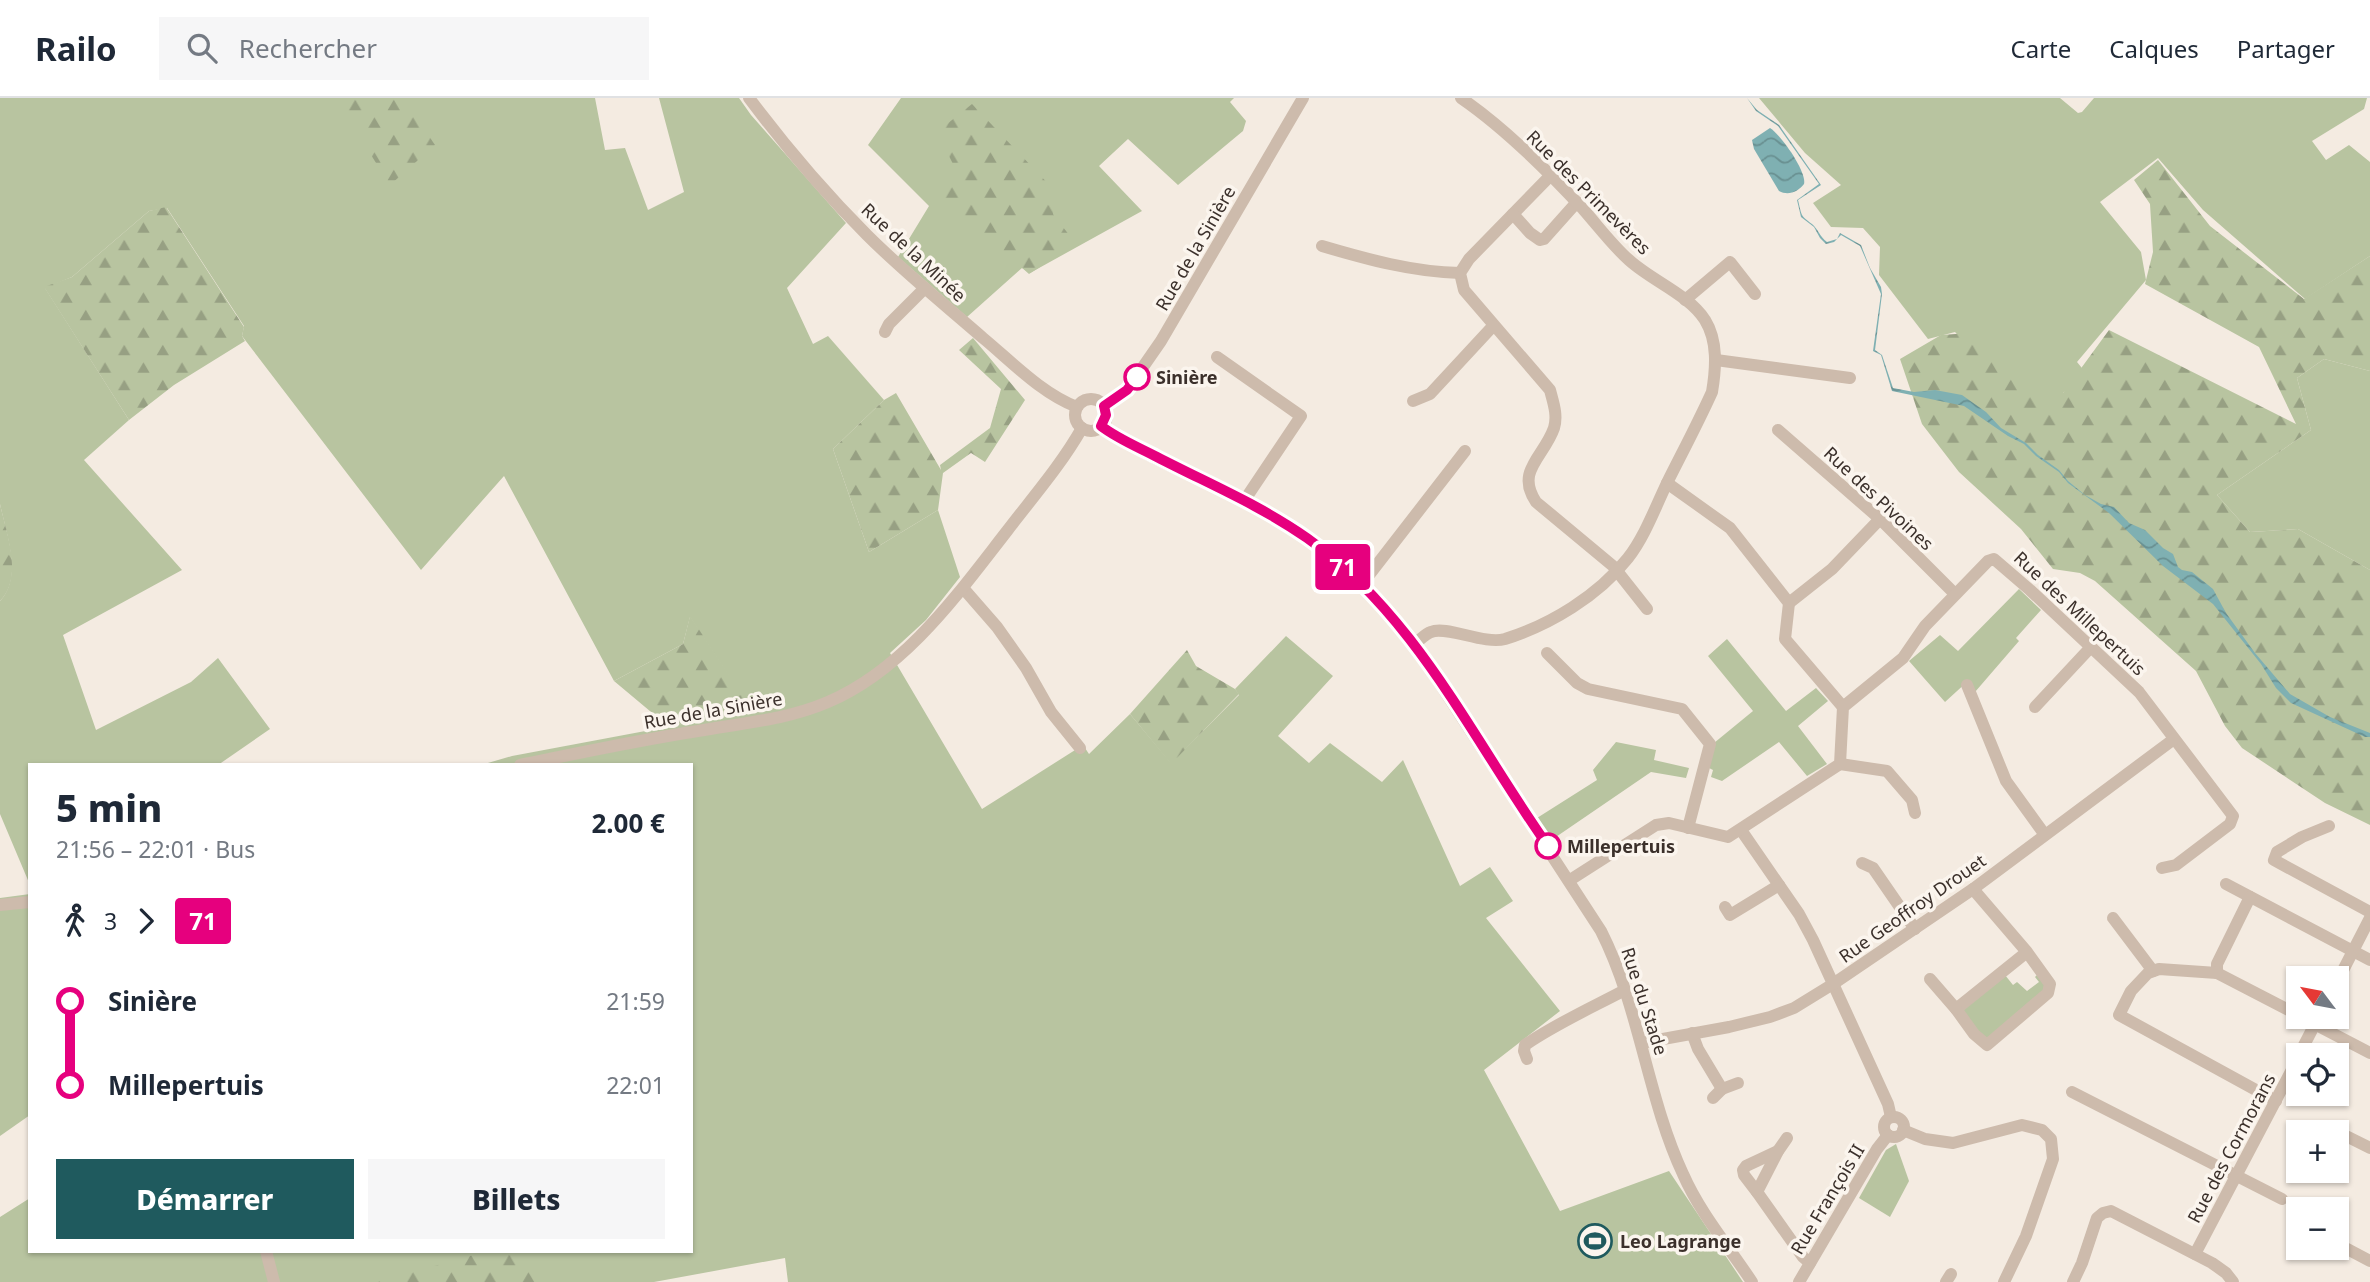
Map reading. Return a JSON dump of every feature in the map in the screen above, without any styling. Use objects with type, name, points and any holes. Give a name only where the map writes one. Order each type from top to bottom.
[{"type":"street","name":"Rue de la Minée","points":[[750,98],[825,190],[867,235],[1038,384],[1077,407]]},
{"type":"street","name":"Rue de la Sinière","points":[[1104,406],[1127,390],[1161,341],[1303,98]]},
{"type":"street","name":"Rue des Primevères","points":[[1414,643],[1438,630],[1501,640],[1520,634],[1557,616],[1617,572],[1639,543],[1712,392],[1716,360],[1713,339],[1704,318],[1685,300],[1635,266],[1551,175],[1461,98]]},
{"type":"street","points":[[1551,175],[1469,259],[1460,273],[1464,290],[1550,390],[1555,410],[1554,427],[1530,472],[1527,484],[1530,492],[1536,502],[1617,572],[1647,609]]},
{"type":"street","points":[[1513,214],[1544,240],[1577,202]]},
{"type":"street","points":[[1322,246],[1365,259],[1438,273],[1460,273]]},
{"type":"street","points":[[1685,300],[1730,262],[1755,294]]},
{"type":"street","points":[[885,332],[889,324],[925,288]]},
{"type":"street","points":[[1413,401],[1430,394],[1493,326]]},
{"type":"street","points":[[1217,357],[1304,410],[1244,500]]},
{"type":"street","points":[[1716,360],[1850,378]]},
{"type":"street","points":[[1090,399],[1104,406],[1106,415],[1101,426],[1092,430],[1082,428],[1075,416],[1077,407],[1090,399]]},
{"type":"street","name":"Rue du Stade","points":[[1101,426],[1285,523],[1362,584],[1389,611],[1414,643],[1570,880],[1615,957],[1656,1095],[1683,1174],[1752,1282]]},
{"type":"street","name":"Rue de la Sinière","points":[[530,763],[696,731],[772,720],[826,703],[862,684],[904,651],[963,588],[1067,453],[1082,428]]},
{"type":"street","name":"Rue des Pivoines","points":[[1778,430],[1880,519],[1955,594]]},
{"type":"street","points":[[1362,584],[1465,452]]},
{"type":"street","points":[[1667,483],[1730,527],[1789,603],[1785,639],[1843,707],[1840,764]]},
{"type":"street","points":[[1789,603],[1832,569],[1880,519]]},
{"type":"street","name":"Rue des Millepertuis","points":[[1843,707],[1903,658],[1925,626],[1988,561],[1994,559],[2139,692],[2233,816],[2231,824],[2176,865],[2162,868]]},
{"type":"street","points":[[963,588],[1026,668],[1051,712],[1080,748]]},
{"type":"street","points":[[2035,707],[2091,647]]},
{"type":"street","points":[[1547,653],[1577,683],[1588,690],[1682,709],[1710,744],[1688,828]]},
{"type":"street","points":[[1967,685],[2006,781],[2045,835]]},
{"type":"street","name":"Rue Geoffroy Drouet","points":[[1641,1043],[1729,1027],[1785,1012],[1833,984],[1973,889],[2174,739]]},
{"type":"street","points":[[1570,880],[1656,825],[1669,823],[1728,838],[1840,764],[1887,771],[1912,800],[1916,813]]},
{"type":"street","points":[[2329,826],[2302,837],[2277,852],[2274,860],[2370,912]]},
{"type":"street","points":[[1741,830],[1799,914],[1888,1104],[1891,1117]]},
{"type":"street","points":[[1862,863],[1873,868],[1916,929]]},
{"type":"street","points":[[2226,884],[2370,960]]},
{"type":"street","points":[[1725,907],[1730,915],[1779,885]]},
{"type":"street","points":[[1930,978],[1974,1034],[1987,1045],[2048,993],[2050,984],[2027,952],[1973,889]]},
{"type":"street","points":[[2217,974],[2217,964],[2250,897]]},
{"type":"street","points":[[0,904],[28,902]]},
{"type":"street","points":[[2113,918],[2153,971]]},
{"type":"street","points":[[2346,966],[2370,918]]},
{"type":"street","points":[[1956,1009],[2027,952]]},
{"type":"street","points":[[2276,1101],[2119,1015],[2132,991],[2153,971],[2159,969],[2217,974],[2286,1009]]},
{"type":"street","points":[[1527,1059],[1525,1045],[1566,1018],[1625,990]]},
{"type":"street","points":[[2331,1029],[2370,1053]]},
{"type":"street","points":[[1692,1033],[1717,1094],[1738,1083]]},
{"type":"street","name":"Rue des Cormorans","points":[[2195,1254],[2286,1081]]},
{"type":"street","points":[[2073,1092],[2281,1199]]},
{"type":"street","points":[[1891,1117],[1900,1119],[1903,1124],[1903,1130],[1896,1136],[1888,1135],[1884,1130],[1884,1124],[1891,1117]]},
{"type":"street","points":[[1903,1130],[1925,1139],[1953,1143],[2022,1125],[2042,1130],[2051,1139],[2053,1159],[2049,1172],[2026,1236],[2004,1282]]},
{"type":"street","name":"Rue François II","points":[[1799,1282],[1877,1149],[1888,1135]]},
{"type":"street","points":[[1757,1192],[1787,1138]]},
{"type":"street","points":[[2349,1138],[2370,1148]]},
{"type":"street","points":[[1778,1151],[1746,1166],[1744,1175],[1802,1257],[1810,1262]]},
{"type":"street","points":[[2073,1282],[2082,1264],[2097,1218],[2111,1211],[2195,1254],[2226,1273],[2234,1282]]},
{"type":"street","points":[[2349,1250],[2370,1261]]},
{"type":"street","points":[[267,1253],[274,1282]]},
{"type":"green space","points":[[0,98],[595,98],[605,150],[625,148],[648,210],[684,192],[659,98],[739,98],[846,223],[787,288],[813,344],[828,336],[884,400],[833,449],[869,552],[938,510],[960,577],[926,620],[890,653],[982,809],[1083,745],[1089,754],[1130,714],[1171,763],[1239,695],[1235,689],[1286,636],[1333,676],[1278,736],[1309,763],[1330,743],[1382,782],[1403,760],[1460,886],[1490,867],[1513,901],[1486,918],[1560,1011],[1484,1070],[1560,1211],[1669,1171],[1743,1282],[788,1282],[785,1258],[654,1282],[0,1282],[0,1217],[28,1199],[28,1253],[693,1253],[693,763],[488,763],[512,756],[752,711],[690,617],[683,644],[614,681],[504,476],[421,570],[242,336],[244,326],[167,208],[149,211],[72,277],[45,288],[129,420],[84,460],[182,570],[63,635],[96,730],[191,682],[218,658],[270,729],[221,763],[28,763],[28,880],[0,814],[0,601],[11,580],[12,567],[0,504]]},
{"type":"green space","points":[[335,98],[403,98],[435,145],[390,185]]},
{"type":"green space","points":[[901,98],[1234,98],[1230,102],[1246,121],[1243,131],[1178,185],[1128,139],[1099,166],[1142,211],[1030,273],[1022,268],[967,317],[898,257],[929,206],[868,145]]},
{"type":"green space","points":[[1759,98],[2060,98],[2078,113],[2094,98],[2367,98],[2364,109],[2312,141],[2326,160],[2349,145],[2370,162],[2370,256],[2305,299],[2203,210],[2158,158],[2100,202],[2141,252],[2146,280],[2077,362],[2086,373],[2034,418],[1955,332],[1928,339],[1879,275],[1880,247],[1863,228],[1831,227],[1813,203],[1841,185],[1805,153]]},
{"type":"green space","points":[[972,104],[1056,192],[1053,214],[1076,244],[1029,274],[937,193],[953,164],[937,132]]},
{"type":"green space","points":[[2158,160],[2210,226],[2304,299],[2370,256],[2370,371],[2324,359],[2297,378],[2311,430],[2217,495],[2250,532],[2298,529],[2370,570],[2370,825],[2325,803],[2242,748],[2225,726],[2196,671],[2095,581],[2080,573],[2053,569],[2021,529],[1959,472],[1922,424],[1900,359],[1941,335],[1970,333],[2030,392],[2063,393],[2109,330],[2296,424],[2259,347],[2145,284],[2153,252],[2150,204],[2134,180]]},
{"type":"green space","points":[[166,207],[244,327],[242,336],[245,341],[174,385],[129,420],[44,287],[72,277],[149,211]]},
{"type":"green space","points":[[973,338],[1025,400],[985,462],[971,453],[943,473],[938,510],[869,552],[833,449],[884,400],[896,393],[941,470],[940,465],[990,428],[1001,389],[959,350]]},
{"type":"green space","points":[[2324,359],[2370,371],[2370,570],[2298,529],[2250,532],[2217,495],[2311,430],[2297,378]]},
{"type":"green space","points":[[0,504],[12,567],[11,580],[0,601]]},
{"type":"green space","points":[[2019,589],[2041,610],[2016,638],[2019,641],[1975,692],[1968,681],[1945,702],[1909,661],[1940,635],[1958,651]]},
{"type":"green space","points":[[690,616],[753,711],[669,727],[614,681],[683,644]]},
{"type":"green space","points":[[1727,639],[1786,711],[1816,688],[1828,701],[1798,726],[1827,764],[1807,776],[1779,742],[1722,781],[1711,777],[1713,770],[1707,767],[1714,743],[1753,711],[1708,656]]},
{"type":"green space","points":[[1187,650],[1196,666],[1239,694],[1171,764],[1130,714]]},
{"type":"green space","points":[[1616,742],[1656,750],[1654,760],[1689,768],[1686,778],[1651,772],[1550,841],[1537,818],[1597,780],[1593,770]]},
{"type":"green space","points":[[28,894],[28,1116],[0,1136],[0,898]]},
{"type":"green space","points":[[2005,975],[2013,985],[2017,982],[2027,991],[2039,982],[2035,977],[2037,975],[2046,984],[2045,992],[1988,1038],[1982,1038],[1964,1015],[1964,1007]]},
{"type":"green space","points":[[1896,1144],[1909,1181],[1890,1217],[1859,1198],[1886,1150]]},
{"type":"green space","points":[[480,1253],[534,1253],[537,1282],[378,1282]]},
{"type":"water","points":[[1747,98],[1757,110],[1779,125],[1821,185],[1798,200],[1803,217],[1814,226],[1827,242],[1837,239],[1834,242],[1826,244],[1814,227],[1801,217],[1797,200],[1819,184],[1778,126],[1756,111]]},
{"type":"water","points":[[1770,128],[1786,146],[1804,178],[1804,184],[1793,192],[1779,191],[1754,149],[1752,140]]},
{"type":"water","points":[[1840,233],[1861,245],[1881,287],[1882,294],[1875,350],[1882,355],[1893,388],[1914,392],[1935,390],[1962,395],[1986,412],[2001,428],[2026,443],[2059,470],[2085,495],[2101,504],[2114,507],[2129,523],[2145,530],[2173,554],[2178,567],[2192,572],[2213,589],[2226,613],[2255,653],[2290,694],[2330,717],[2370,733],[2370,737],[2291,703],[2276,688],[2261,664],[2213,604],[2163,566],[2109,513],[2068,483],[2059,472],[2024,444],[1964,406],[1892,391],[1881,355],[1873,351],[1881,294],[1860,246],[1841,235],[1837,239]]},
{"type":"bus line","name":"71","points":[[1137,377],[1127,390],[1104,406],[1106,419],[1101,426],[1285,523],[1335,559],[1362,584],[1389,611],[1418,650],[1548,846]]},
{"type":"place","name":"Sinière","points":[[1137,377]]},
{"type":"place","name":"Millepertuis","points":[[1548,846]]},
{"type":"place","name":"Leo Lagrange","points":[[1595,1241]]}]
